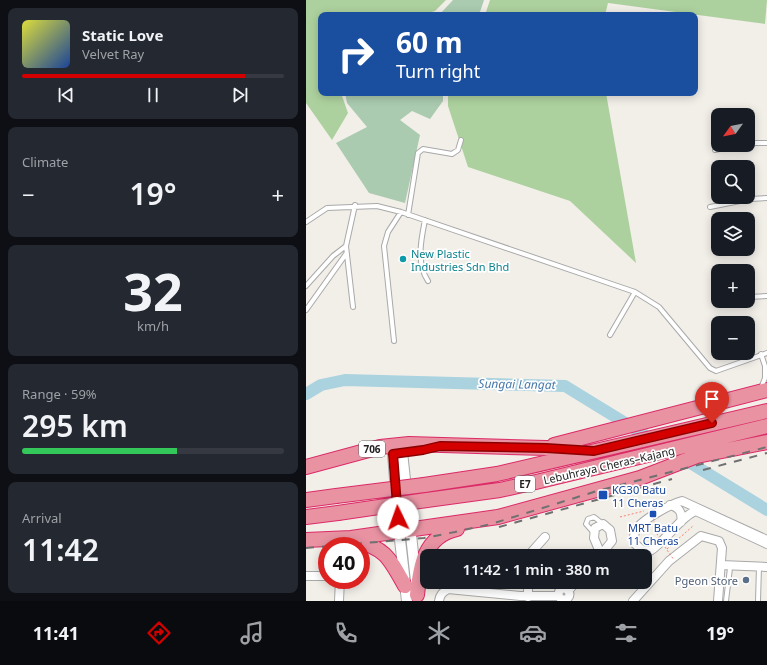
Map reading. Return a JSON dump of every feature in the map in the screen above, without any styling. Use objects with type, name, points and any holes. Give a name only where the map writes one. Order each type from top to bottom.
[{"type":"highway","points":[[546,448],[761,392]]},
{"type":"highway","name":"Lebuhraya Cheras–Kajang","points":[[306,500],[497,474],[616,445],[767,411]]},
{"type":"highway","name":"Lebuhraya Cheras–Kajang","points":[[306,517],[500,490],[536,482],[632,469],[697,451],[767,426]]},
{"type":"highway","points":[[414,599],[420,567],[427,549],[435,540],[447,531],[481,524],[632,469],[697,451],[767,436]]},
{"type":"highway","points":[[697,451],[767,442]]},
{"type":"highway","name":"706","points":[[306,467],[380,447],[409,444],[440,446]]},
{"type":"highway","points":[[306,476],[352,462],[440,446],[546,448],[594,451]]},
{"type":"highway","points":[[358,537],[498,517]]},
{"type":"highway","points":[[306,540],[318,539]]},
{"type":"highway","points":[[370,544],[381,550],[389,558],[405,586]]},
{"type":"street","points":[[398,453],[405,530],[414,599]]},
{"type":"street","points":[[767,540],[749,533],[686,501],[670,505],[636,529],[634,535],[634,543],[642,550],[650,551],[662,542],[693,512],[700,512],[767,544]]},
{"type":"street","points":[[670,505],[676,507],[680,511],[682,515],[681,522]]},
{"type":"street","points":[[599,549],[594,533],[599,525],[603,524],[610,530],[612,541],[606,549]]},
{"type":"street","points":[[405,530],[405,586],[414,599]]},
{"type":"street","points":[[632,601],[669,561],[701,536],[719,541],[722,548],[725,566],[718,601]]},
{"type":"street","points":[[534,549],[545,537]]},
{"type":"street","points":[[725,566],[763,569]]},
{"type":"street","points":[[306,576],[318,576]]},
{"type":"street","points":[[339,601],[340,589]]},
{"type":"street","points":[[439,601],[443,592],[448,589],[523,598],[566,596]]},
{"type":"lane","points":[[408,215],[418,152],[423,149],[452,154],[458,150],[461,140]]},
{"type":"lane","points":[[755,142],[767,143]]},
{"type":"lane","points":[[710,207],[750,199],[767,198]]},
{"type":"lane","points":[[353,307],[346,246],[355,205]]},
{"type":"lane","points":[[306,222],[327,208],[355,205],[377,206],[401,212],[635,292],[659,307],[710,368],[716,371],[723,370],[761,354],[767,353]]},
{"type":"lane","points":[[394,340],[384,246],[388,232],[401,212]]},
{"type":"lane","points":[[425,220],[421,238],[421,264],[423,274],[428,281]]},
{"type":"lane","points":[[306,286],[333,256],[346,246]]},
{"type":"lane","points":[[306,310],[346,254]]},
{"type":"lane","points":[[610,335],[635,292]]},
{"type":"lane","points":[[755,297],[767,296]]},
{"type":"lane","points":[[761,354],[766,368],[761,392]]},
{"type":"lane","points":[[725,566],[726,601]]},
{"type":"lane","points":[[758,601],[763,569]]},
{"type":"path","points":[[651,510],[658,537],[674,560]]},
{"type":"path","points":[[620,518],[645,511]]},
{"type":"path","points":[[667,549],[694,525]]},
{"type":"green space","points":[[306,0],[446,0],[435,11],[432,12],[318,12],[318,96],[342,96],[348,113],[332,140],[306,103]]},
{"type":"green space","points":[[453,0],[484,0],[480,12],[442,12]]},
{"type":"green space","points":[[490,0],[767,0],[765,24],[698,15],[698,12],[675,12],[608,3],[606,12],[486,12]]},
{"type":"green space","points":[[346,96],[443,96],[443,101],[430,119],[412,111],[400,120],[420,135],[405,203],[369,193],[336,143],[367,127],[347,103]]},
{"type":"green space","points":[[448,96],[607,96],[636,263],[570,201],[468,167],[448,106]]},
{"type":"waterway","name":"Sungai Langat","points":[[306,394],[321,385],[345,380],[565,386],[767,510]]},
{"type":"railway","points":[[306,548],[424,538],[455,532],[491,524],[597,491],[767,447]]},
{"type":"railway","points":[[703,470],[767,453]]},
{"type":"railway","points":[[499,527],[672,479]]},
{"type":"place","name":"New Plastic Industries Sdn Bhd","points":[[403,259]]},
{"type":"place","name":"KG30 Batu 11 Cheras","points":[[603,495]]},
{"type":"place","name":"MRT Batu 11 Cheras","points":[[653,514]]},
{"type":"place","name":"Pgeon Store","points":[[746,580]]},
{"type":"route","points":[[398,518],[393,454],[440,446],[546,448],[594,451],[712,423]]}]
